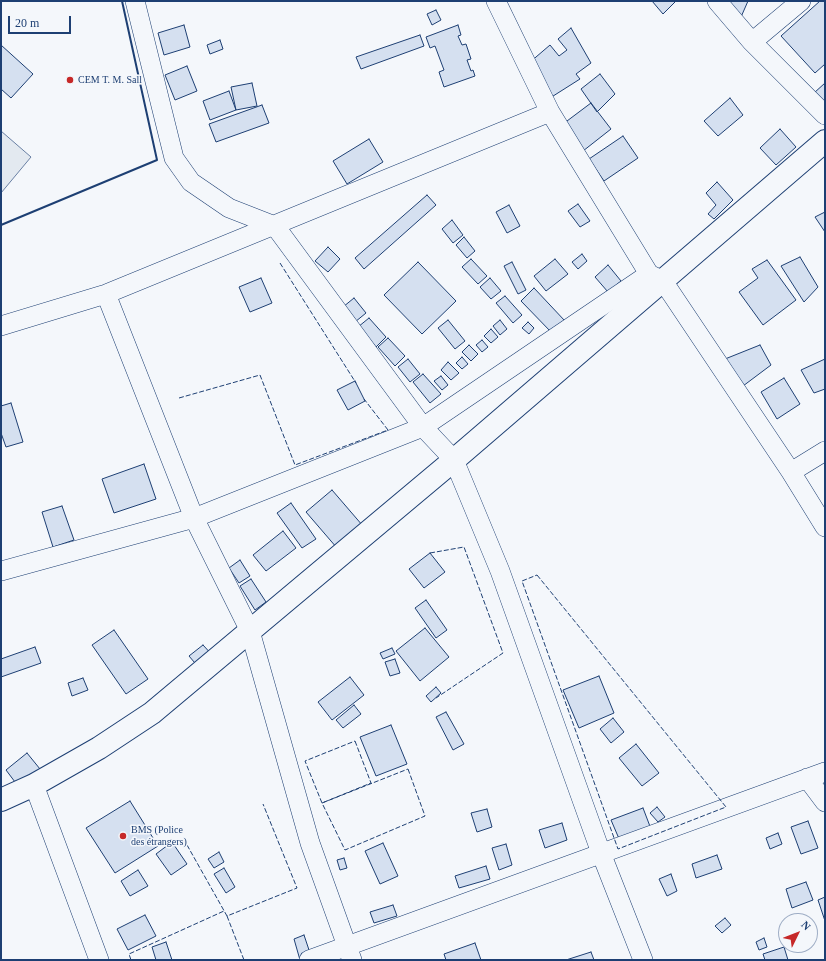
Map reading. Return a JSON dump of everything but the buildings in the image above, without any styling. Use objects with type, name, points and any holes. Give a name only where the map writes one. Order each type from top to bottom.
[{"type":"street","points":[[135,1],[174,158],[191,182],[228,208],[275,226],[423,427],[454,460],[500,571],[601,854],[643,960]]},
{"type":"street","points":[[496,1],[550,112],[656,277],[791,472],[825,527]]},
{"type":"street","points":[[717,1],[752,42],[825,115]]},
{"type":"street","points":[[752,42],[801,1]]},
{"type":"street","points":[[1,326],[106,294],[550,112]]},
{"type":"street","points":[[1,800],[34,785],[99,748],[152,713],[454,460],[656,277],[825,141]]},
{"type":"street","points":[[1,571],[194,518],[423,427],[656,277]]},
{"type":"street","points":[[106,294],[194,518],[250,631],[310,843],[349,953]]},
{"type":"street","points":[[791,472],[825,451]]},
{"type":"street","points":[[309,960],[349,953],[601,854],[816,775],[825,802]]},
{"type":"street","points":[[34,785],[99,960]]},
{"type":"shaded area","points":[[1,131],[31,157],[1,193]]},
{"type":"fence","points":[[280,263],[356,383]]},
{"type":"fence","points":[[179,398],[260,375],[295,465],[388,430],[364,399]]},
{"type":"fence","points":[[430,553],[464,547],[503,653],[436,698]]},
{"type":"fence","points":[[537,575],[726,807],[618,849],[522,581],[537,575]]},
{"type":"fence","points":[[355,741],[371,783],[322,803],[305,761],[355,741]]},
{"type":"fence","points":[[408,769],[425,816],[345,850],[322,803],[408,769]]},
{"type":"fence","points":[[187,845],[227,916],[297,888],[263,804]]},
{"type":"fence","points":[[131,960],[129,954],[224,911]]},
{"type":"fence","points":[[227,916],[244,960]]},
{"type":"wall","points":[[1,225],[157,160],[122,1]]},
{"type":"place","name":"CEM T. M. Sall","points":[[70,80]]},
{"type":"place","name":"BMS (Police des étrangers)","points":[[123,836]]}]
